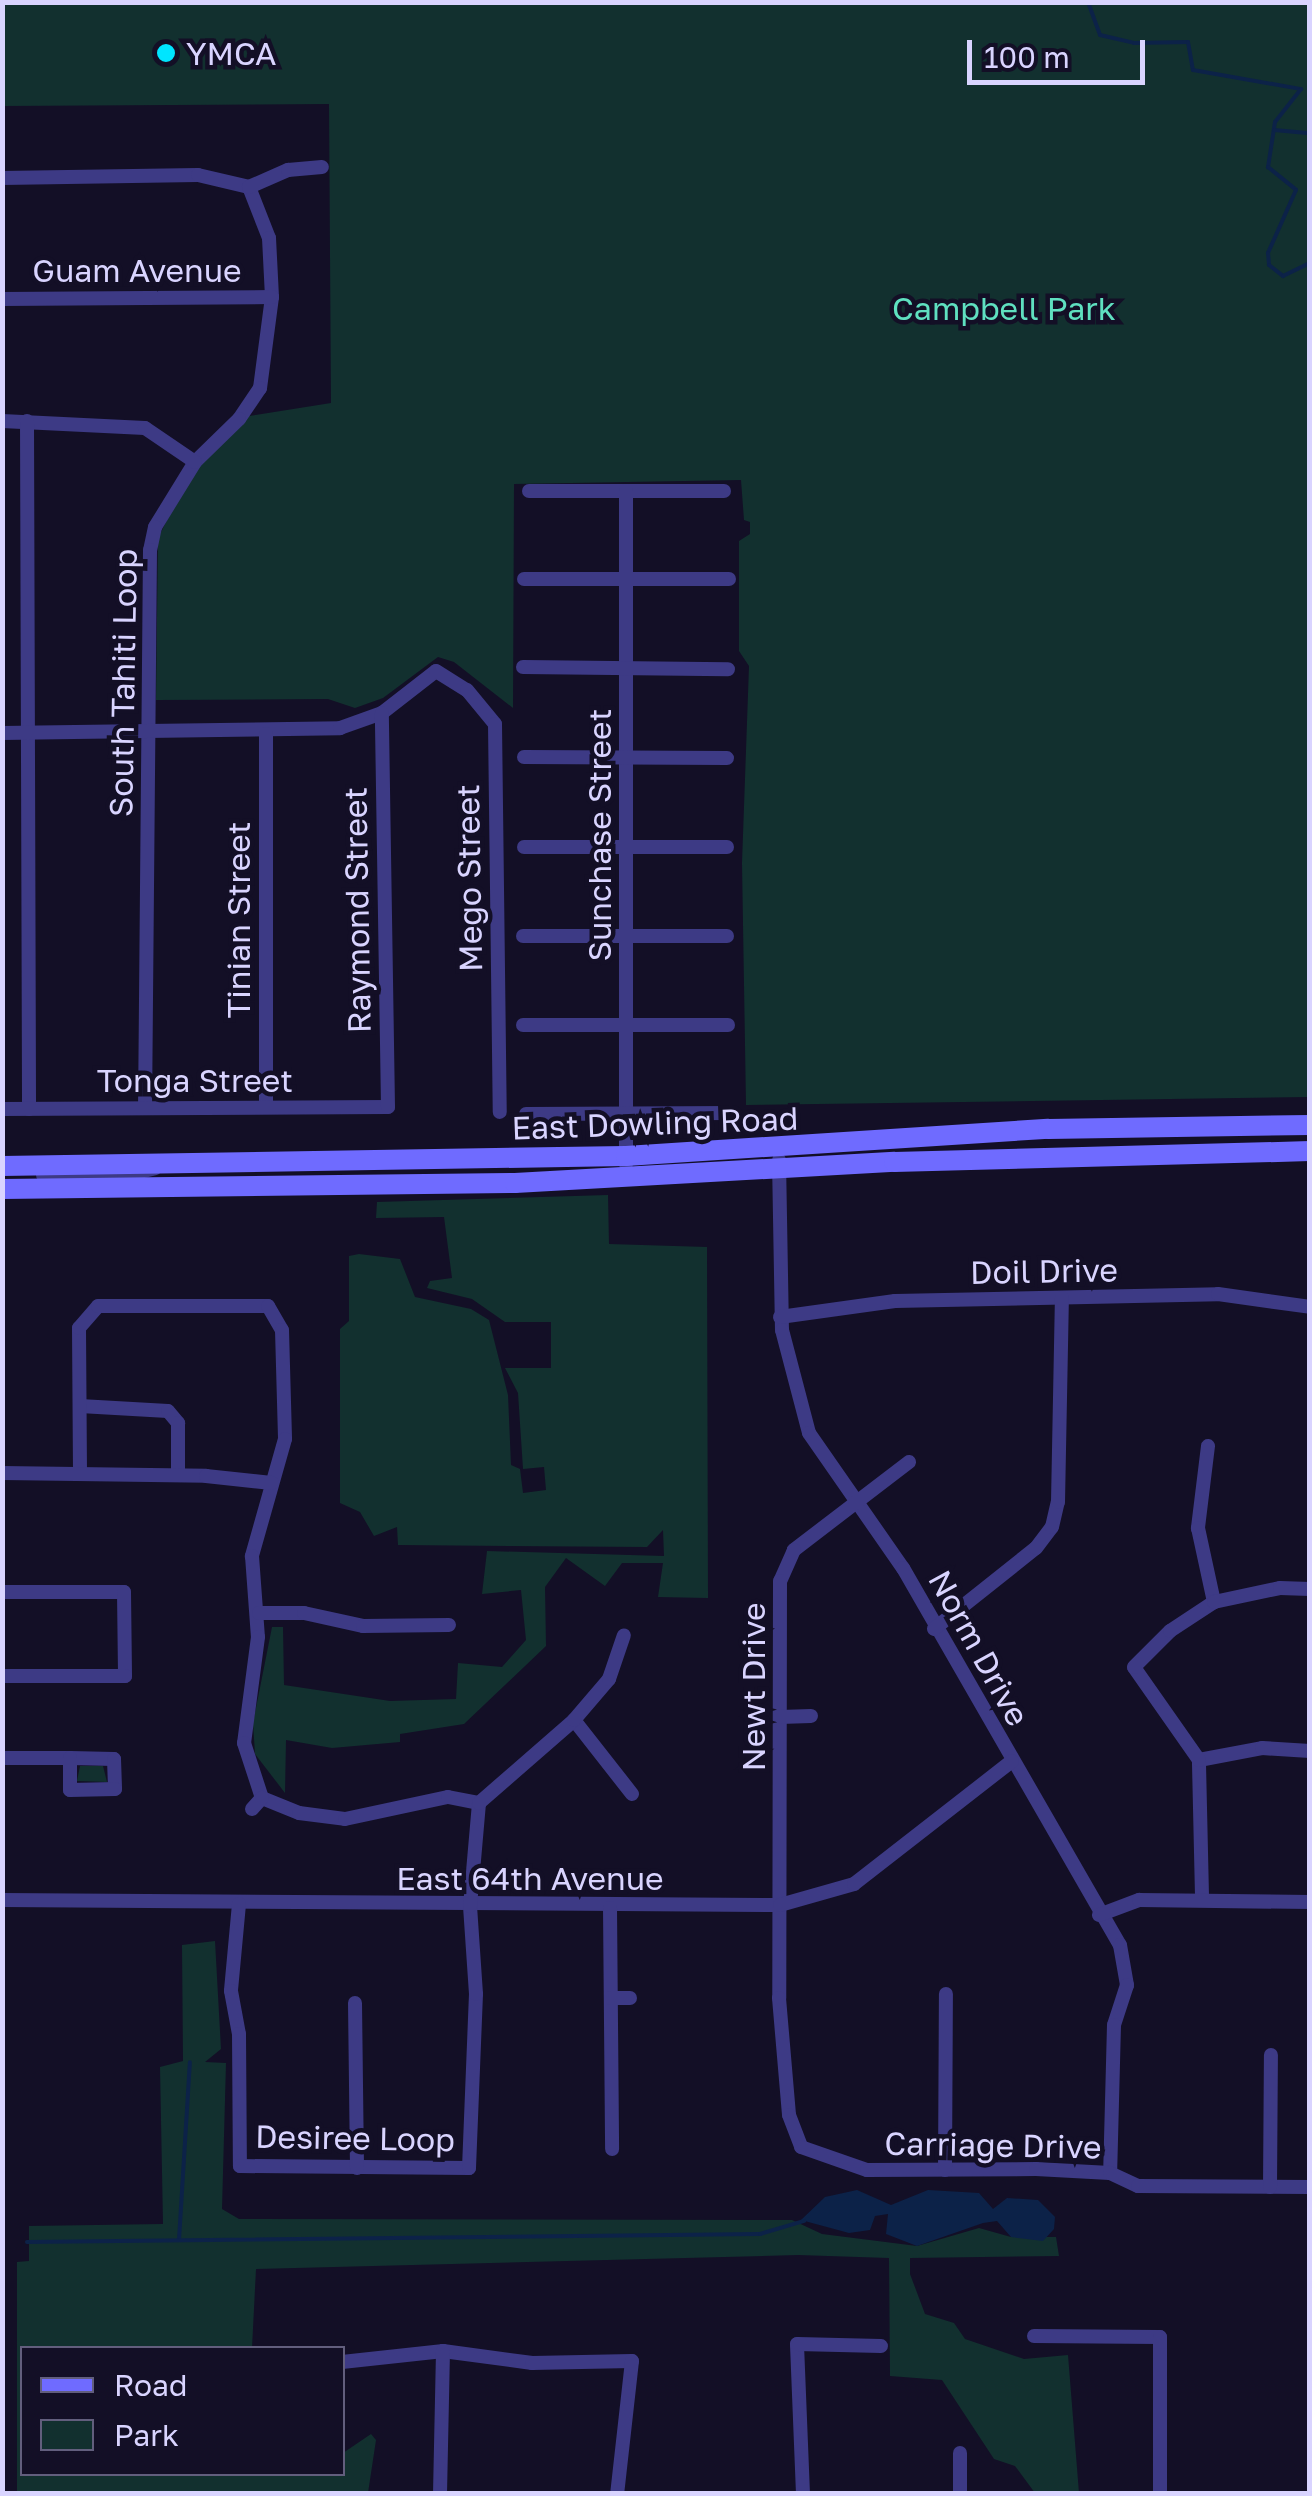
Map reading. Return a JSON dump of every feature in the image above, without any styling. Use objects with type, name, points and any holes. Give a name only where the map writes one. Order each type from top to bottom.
[{"type":"main road","name":"East Dowling Road","points":[[2,1166],[626,1156],[1048,1129],[1310,1125]]},
{"type":"main road","name":"East Dowling Road","points":[[2,1189],[627,1179],[1310,1151]]},
{"type":"street","points":[[2,178],[198,175],[249,187],[288,170],[322,168]]},
{"type":"street","name":"South Tahiti Loop","points":[[144,1108],[150,550],[155,527],[195,462],[239,419],[260,388],[272,297],[269,238],[249,187]]},
{"type":"street","name":"Guam Avenue","points":[[2,299],[272,297]]},
{"type":"street","points":[[2,421],[145,428],[195,462]]},
{"type":"street","points":[[26,421],[29,1109]]},
{"type":"street","points":[[529,492],[724,491]]},
{"type":"street","name":"Sunchase Street","points":[[626,492],[627,1179]]},
{"type":"street","points":[[524,579],[730,579]]},
{"type":"street","points":[[524,667],[728,668]]},
{"type":"street","name":"Mego Street","points":[[382,713],[436,671],[467,690],[494,724],[500,1112]]},
{"type":"street","points":[[2,734],[149,730],[266,734],[340,728],[382,713]]},
{"type":"street","name":"Raymond Street","points":[[382,713],[388,1107]]},
{"type":"street","name":"Tinian Street","points":[[266,734],[266,1107]]},
{"type":"street","points":[[524,757],[727,758]]},
{"type":"street","points":[[524,846],[728,847]]},
{"type":"street","points":[[524,936],[727,936]]},
{"type":"street","points":[[523,1026],[728,1026]]},
{"type":"street","name":"Tonga Street","points":[[2,1109],[388,1107]]},
{"type":"street","points":[[526,1114],[732,1113]]},
{"type":"street","name":"Norm Drive","points":[[779,1149],[780,1316],[809,1434],[934,1629],[1098,1914],[1120,1945],[1127,1985],[1114,2025],[1110,2173]]},
{"type":"street","points":[[2,1176],[138,1174],[165,1164]]},
{"type":"street","name":"Doil Drive","points":[[780,1316],[895,1302],[1218,1294],[1310,1307]]},
{"type":"street","points":[[934,1629],[1036,1548],[1052,1527],[1058,1502],[1062,1298]]},
{"type":"street","points":[[80,1472],[80,1328],[98,1306],[268,1306],[282,1330],[285,1439],[252,1556],[259,1612],[244,1744],[257,1804],[345,1819],[448,1797],[479,1803]]},
{"type":"street","points":[[80,1406],[168,1411],[178,1423],[178,1475]]},
{"type":"street","points":[[1208,1446],[1198,1528],[1214,1602]]},
{"type":"street","name":"Newt Drive","points":[[780,1905],[780,1580],[794,1550],[909,1462]]},
{"type":"street","points":[[2,1473],[178,1475],[272,1483]]},
{"type":"street","points":[[1202,1896],[1199,1760],[1134,1667],[1214,1602],[1280,1588],[1310,1589]]},
{"type":"street","points":[[2,1592],[124,1592],[125,1676],[2,1676]]},
{"type":"street","points":[[259,1612],[304,1612],[363,1626],[449,1625]]},
{"type":"street","points":[[470,1906],[479,1803],[574,1720],[608,1679],[624,1635]]},
{"type":"street","points":[[780,1716],[811,1716]]},
{"type":"street","points":[[574,1720],[632,1794]]},
{"type":"street","points":[[1199,1760],[1262,1748],[1310,1751]]},
{"type":"street","points":[[2,1758],[70,1758]]},
{"type":"street","name":"East 64th Avenue","points":[[2,1900],[610,1908],[780,1905],[854,1884],[1012,1761]]},
{"type":"street","points":[[1098,1914],[1140,1900],[1202,1896],[1310,1902]]},
{"type":"street","name":"Desiree Loop","points":[[239,1904],[239,1954],[231,1991],[239,2034],[240,2166],[357,2168],[469,2168],[476,1994],[470,1906]]},
{"type":"street","name":"Carriage Drive","points":[[780,1905],[786,2080],[801,2147],[868,2170],[1110,2173],[1138,2186],[1310,2187]]},
{"type":"street","points":[[610,1908],[612,2149]]},
{"type":"street","points":[[945,2170],[946,1994]]},
{"type":"street","points":[[611,1998],[630,1998]]},
{"type":"street","points":[[355,2003],[357,2168]]},
{"type":"street","points":[[1270,2054],[1270,2187]]},
{"type":"street","points":[[1034,2336],[1160,2337],[1160,2494]]},
{"type":"street","points":[[803,2494],[797,2344],[881,2346]]},
{"type":"street","points":[[440,2494],[443,2351]]},
{"type":"street","points":[[345,2362],[443,2351],[532,2363],[632,2361],[617,2494]]},
{"type":"street","points":[[960,2452],[960,2494]]},
{"type":"green space","name":"Campbell Park","points":[[2,3],[1309,3],[1309,1097],[746,1105],[742,863],[749,666],[739,651],[739,541],[750,534],[750,522],[744,520],[741,480],[514,484],[513,708],[454,662],[438,657],[383,698],[355,708],[328,699],[156,700],[158,538],[194,467],[249,416],[331,403],[329,104],[3,106]]},
{"type":"green space","points":[[608,1195],[609,1244],[707,1247],[708,1598],[658,1597],[663,1563],[622,1563],[605,1586],[566,1558],[545,1587],[546,1646],[464,1724],[400,1734],[400,1742],[332,1748],[286,1740],[285,1793],[255,1754],[253,1723],[272,1627],[283,1627],[284,1685],[390,1701],[456,1699],[458,1663],[502,1667],[526,1640],[521,1590],[482,1594],[487,1551],[664,1556],[663,1530],[647,1547],[398,1545],[397,1527],[374,1536],[360,1512],[340,1503],[340,1329],[349,1321],[349,1256],[359,1254],[400,1259],[415,1297],[471,1309],[489,1320],[508,1395],[511,1465],[520,1469],[523,1493],[546,1490],[544,1467],[523,1469],[518,1393],[505,1368],[551,1368],[551,1322],[505,1322],[472,1299],[427,1288],[430,1281],[452,1278],[444,1217],[376,1218],[377,1202]]},
{"type":"green space","points":[[80,1766],[103,1766],[107,1782],[77,1781]]},
{"type":"green space","points":[[215,1941],[221,2049],[205,2062],[226,2063],[222,2209],[239,2219],[792,2220],[822,2234],[917,2246],[979,2228],[1011,2237],[1056,2237],[1059,2256],[910,2258],[910,2274],[925,2314],[954,2323],[965,2339],[1024,2359],[1068,2355],[1079,2493],[1035,2493],[1015,2466],[994,2459],[942,2380],[890,2376],[889,2258],[798,2255],[256,2269],[252,2346],[20,2346],[20,2476],[345,2476],[345,2452],[371,2434],[376,2440],[368,2493],[17,2493],[17,2262],[29,2261],[29,2226],[163,2224],[160,2067],[183,2061],[182,1945]]},
{"type":"water","points":[[857,2190],[891,2205],[928,2190],[979,2193],[993,2209],[1007,2198],[1038,2200],[1055,2217],[1054,2229],[1043,2241],[1011,2237],[997,2221],[917,2246],[886,2234],[888,2214],[875,2216],[870,2230],[849,2233],[801,2220],[825,2197]]},
{"type":"waterway","points":[[1088,2],[1100,35],[1134,43],[1188,42],[1193,70],[1301,89],[1275,122],[1268,167],[1296,190],[1268,253],[1269,265],[1283,276],[1310,263]]},
{"type":"waterway","points":[[1274,130],[1310,133]]},
{"type":"waterway","points":[[179,2240],[190,2062]]},
{"type":"waterway","points":[[27,2242],[760,2234],[804,2221]]},
{"type":"place","name":"YMCA","points":[[166,53]]}]
